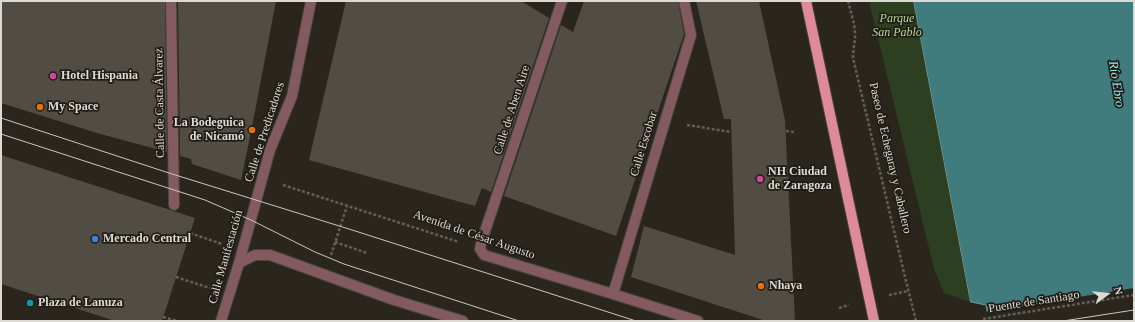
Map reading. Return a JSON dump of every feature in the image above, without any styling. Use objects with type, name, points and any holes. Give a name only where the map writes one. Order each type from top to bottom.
[{"type":"main road","points":[[806,1],[874,321]]},
{"type":"street","name":"Calle de Casta Álvarez","points":[[171,1],[174,205]]},
{"type":"street","name":"Calle de Predicadores","points":[[256,200],[270,150],[292,96],[311,1]]},
{"type":"street","name":"Calle de Aben Aire","points":[[480,249],[480,245],[562,1]]},
{"type":"street","name":"Calle Escobar","points":[[613,294],[691,35],[684,1]]},
{"type":"street","name":"Calle Manifestación","points":[[221,321],[256,200]]},
{"type":"street","name":"Avenida de César Augusto","points":[[480,249],[484,255],[698,321]]},
{"type":"street","points":[[239,263],[255,255],[270,255],[394,300],[463,321]]},
{"type":"path","name":"Paseo de Echegaray y Caballero","points":[[848,1],[855,39],[852,50],[853,58],[916,321]]},
{"type":"path","points":[[664,122],[731,132]]},
{"type":"path","points":[[786,131],[794,132]]},
{"type":"path","name":"Avenida de César Augusto","points":[[262,178],[480,249]]},
{"type":"path","points":[[324,274],[347,206]]},
{"type":"path","points":[[190,233],[198,236]]},
{"type":"path","points":[[335,242],[367,253]]},
{"type":"path","points":[[176,277],[187,280]]},
{"type":"path","name":"Puente de Santiago","points":[[984,319],[1134,295]]},
{"type":"path","points":[[163,317],[177,321]]},
{"type":"green space","name":"Parque San Pablo","points":[[869,1],[914,1],[971,302],[944,293],[934,269]]},
{"type":"water","name":"Río Ebro","points":[[914,1],[1134,1],[1134,321],[989,321],[986,305],[971,302]]},
{"type":"pier","points":[[1134,288],[1134,321],[987,321],[986,312]]},
{"type":"building","points":[[1,1],[165,1],[167,152],[97,133],[1,103]]},
{"type":"building","points":[[178,1],[276,1],[241,180],[192,164],[191,159],[180,156]]},
{"type":"building","points":[[346,1],[521,1],[549,18],[491,192],[482,188],[475,206],[309,160]]},
{"type":"building","points":[[584,1],[678,1],[684,34],[616,236],[504,196],[561,25],[573,32]]},
{"type":"building","name":"NH Ciudad de Zaragoza","points":[[696,1],[759,1],[785,120],[795,321],[766,321],[631,277],[644,226],[735,255],[731,119],[724,119]]},
{"type":"building","name":"Mercado Central","points":[[1,155],[195,218],[162,321],[115,321],[1,284]]},
{"type":"tram line","points":[[1,118],[169,173],[636,321]]},
{"type":"tram line","points":[[1,134],[205,200],[251,220],[315,252],[344,264],[519,321]]},
{"type":"tram line","points":[[1063,321],[1134,310]]},
{"type":"place","name":"Hotel Hispania","points":[[53,76]]},
{"type":"place","name":"My Space","points":[[40,107]]},
{"type":"place","name":"La Bodeguica de Nicamó","points":[[252,130]]},
{"type":"place","name":"NH Ciudad de Zaragoza","points":[[760,179]]},
{"type":"place","name":"Mercado Central","points":[[95,239]]},
{"type":"place","name":"Nhaya","points":[[761,286]]},
{"type":"place","name":"Plaza de Lanuza","points":[[30,303]]}]
